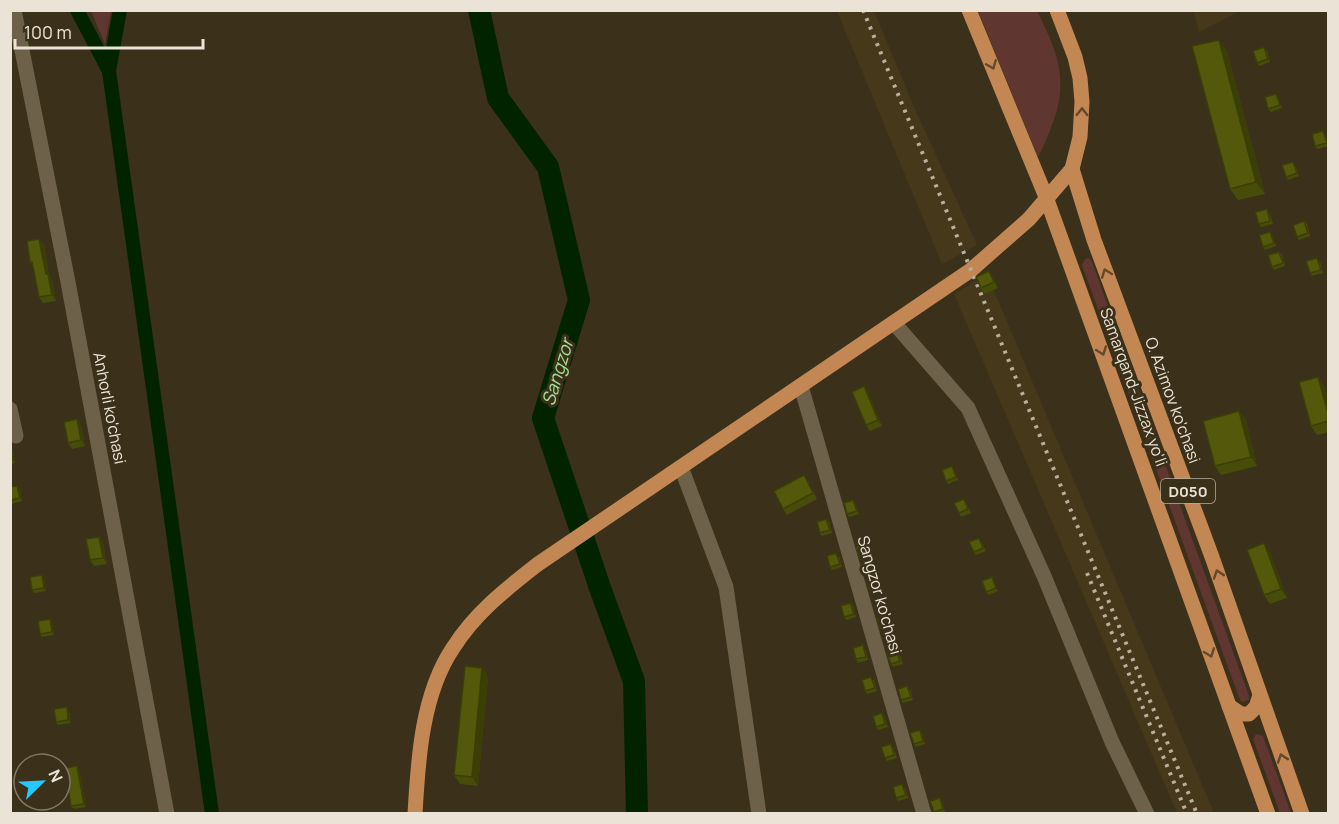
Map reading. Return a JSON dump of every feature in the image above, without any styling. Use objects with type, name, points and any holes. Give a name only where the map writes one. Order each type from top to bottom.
[{"type":"main road","name":"Samarqand-Jizzax yo'li","points":[[969,10],[1046,197],[1268,813]]},
{"type":"main road","name":"D050","points":[[1057,10],[1080,78],[1081,128],[1072,169]]},
{"type":"main road","points":[[415,813],[425,725],[438,679],[448,656],[486,607],[538,564],[971,270],[1029,219],[1072,169]]},
{"type":"main road","name":"O. Azimov ko'chasi","points":[[1072,169],[1094,240],[1212,557],[1302,813]]},
{"type":"main road","points":[[1229,706],[1241,714],[1250,714],[1256,707],[1260,695]]},
{"type":"street","name":"Anhorli ko'chasi","points":[[14,10],[68,282],[167,813]]},
{"type":"street","points":[[894,323],[968,408],[1044,576],[1112,742],[1147,813]]},
{"type":"street","name":"Sangzor ko'chasi","points":[[801,386],[924,813]]},
{"type":"street","points":[[10,409],[16,436]]},
{"type":"street","points":[[681,467],[726,587],[759,813]]},
{"type":"shaded area","points":[[1193,10],[1240,10],[1240,11],[1199,32]]},
{"type":"shaded area","points":[[91,11],[111,11],[105,44]]},
{"type":"shaded area","points":[[837,11],[874,11],[914,107],[977,245],[942,264]]},
{"type":"shaded area","points":[[978,11],[1037,11],[1047,32],[1059,67],[1059,100],[1048,136],[1038,157]]},
{"type":"shaded area","points":[[1089,258],[1249,700],[1242,702],[1240,700],[1082,265],[1085,259]]},
{"type":"shaded area","points":[[987,274],[1214,813],[1177,813],[954,294]]},
{"type":"shaded area","points":[[1256,734],[1263,736],[1291,813],[1280,813],[1253,739]]},
{"type":"building","points":[[1219,40],[1256,182],[1230,189],[1192,46]]},
{"type":"building","points":[[1264,47],[1268,59],[1257,63],[1253,51]]},
{"type":"building","points":[[1276,94],[1280,105],[1268,109],[1265,97]]},
{"type":"building","points":[[1323,131],[1327,143],[1315,146],[1312,134]]},
{"type":"building","points":[[1293,162],[1297,173],[1286,177],[1282,165]]},
{"type":"building","points":[[1267,209],[1270,221],[1259,224],[1255,212]]},
{"type":"building","points":[[1304,221],[1308,233],[1297,237],[1293,225]]},
{"type":"building","points":[[1270,232],[1274,243],[1263,247],[1259,235]]},
{"type":"building","points":[[39,239],[52,295],[39,297],[27,241]]},
{"type":"building","points":[[1279,252],[1283,263],[1272,267],[1268,255]]},
{"type":"building","points":[[1317,258],[1321,270],[1310,273],[1306,261]]},
{"type":"building","points":[[989,271],[994,282],[981,288],[976,277]]},
{"type":"building","points":[[1318,377],[1329,421],[1311,426],[1299,382]]},
{"type":"building","points":[[864,386],[878,420],[866,425],[852,392]]},
{"type":"building","points":[[1239,411],[1251,457],[1215,466],[1203,421]]},
{"type":"building","points":[[77,419],[81,440],[68,443],[64,422]]},
{"type":"building","points":[[952,466],[956,477],[946,481],[942,470]]},
{"type":"building","points":[[804,475],[813,493],[783,509],[774,491]]},
{"type":"building","points":[[17,486],[20,498],[10,500],[10,487]]},
{"type":"building","points":[[964,499],[968,509],[959,513],[954,503]]},
{"type":"building","points":[[853,500],[857,511],[847,514],[844,503]]},
{"type":"building","points":[[826,519],[830,530],[820,533],[817,522]]},
{"type":"building","points":[[99,537],[103,558],[90,560],[86,539]]},
{"type":"building","points":[[979,538],[983,548],[974,552],[969,542]]},
{"type":"building","points":[[866,543],[869,554],[859,557],[856,546]]},
{"type":"building","points":[[1264,543],[1281,589],[1264,595],[1247,550]]},
{"type":"building","points":[[836,553],[840,564],[830,567],[827,556]]},
{"type":"building","points":[[42,575],[44,588],[32,590],[30,577]]},
{"type":"building","points":[[992,577],[996,588],[986,592],[982,581]]},
{"type":"building","points":[[877,579],[880,590],[870,593],[867,582]]},
{"type":"building","points":[[850,603],[854,614],[844,617],[841,606]]},
{"type":"building","points":[[887,616],[890,627],[881,630],[877,619]]},
{"type":"building","points":[[50,619],[52,632],[40,634],[38,621]]},
{"type":"building","points":[[863,645],[866,657],[856,659],[853,648]]},
{"type":"building","points":[[897,650],[900,661],[891,664],[887,653]]},
{"type":"building","points":[[465,666],[482,668],[472,777],[454,775]]},
{"type":"building","points":[[871,677],[875,688],[865,691],[862,680]]},
{"type":"building","points":[[907,686],[911,697],[901,700],[898,689]]},
{"type":"building","points":[[67,707],[68,720],[56,722],[54,709]]},
{"type":"building","points":[[882,713],[885,724],[876,727],[873,716]]},
{"type":"building","points":[[920,730],[923,741],[914,744],[910,733]]},
{"type":"building","points":[[891,744],[894,755],[885,758],[881,747]]},
{"type":"building","points":[[77,766],[84,804],[72,806],[72,767]]},
{"type":"building","points":[[902,784],[906,795],[896,798],[893,787]]},
{"type":"building","points":[[940,798],[943,809],[934,812],[930,801]]},
{"type":"waterway","points":[[77,10],[109,71]]},
{"type":"waterway","points":[[120,10],[109,71],[212,814]]},
{"type":"waterway","name":"Sangzor","points":[[479,10],[498,98],[548,167],[579,300],[543,418],[634,681],[637,814]]},
{"type":"railway","points":[[863,10],[1197,814]]},
{"type":"railway","points":[[1087,573],[1187,814]]}]
